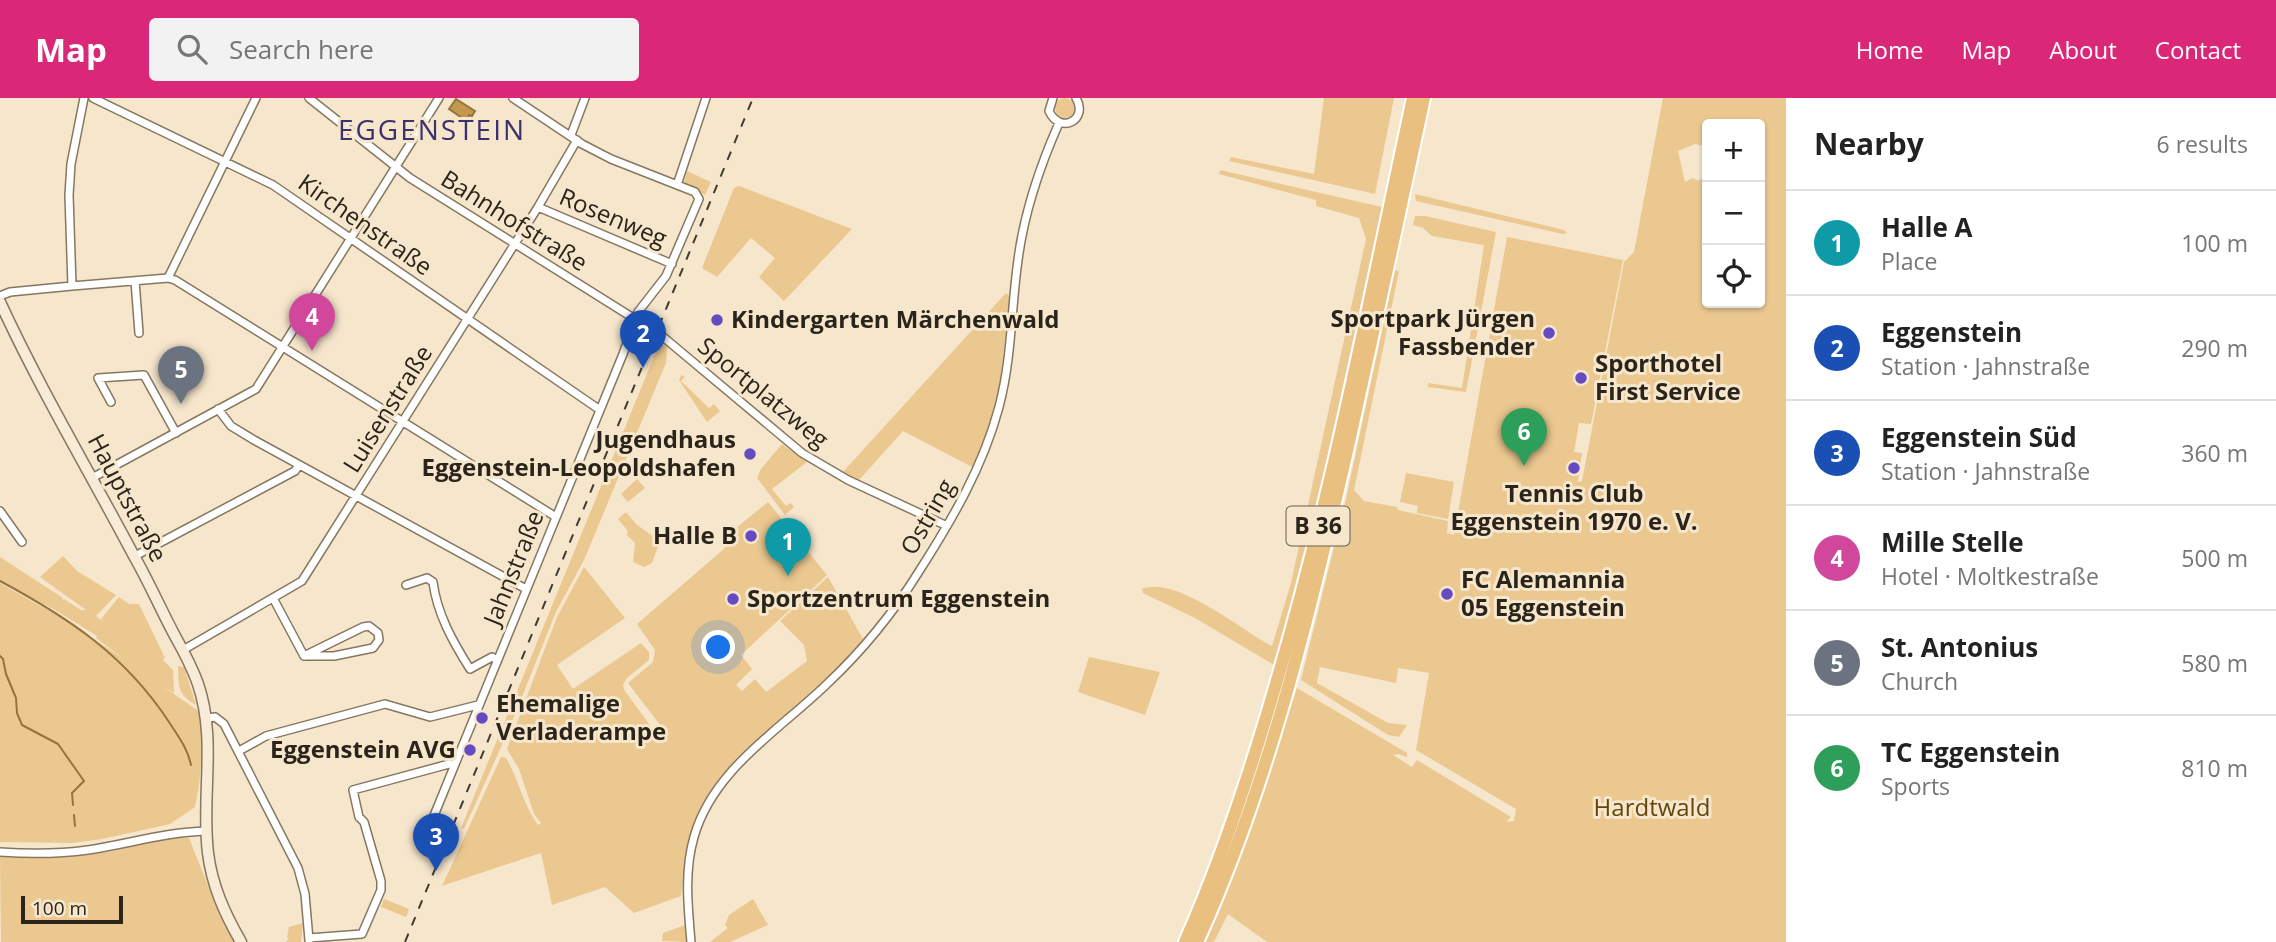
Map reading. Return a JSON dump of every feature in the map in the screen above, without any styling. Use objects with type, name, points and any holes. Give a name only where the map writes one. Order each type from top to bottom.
[{"type":"highway","name":"B 36","points":[[1185,942],[1204,898],[1257,749],[1303,591],[1413,98]]},
{"type":"highway","name":"B 36","points":[[1196,942],[1242,829],[1272,738],[1314,593],[1424,98]]},
{"type":"street","points":[[72,286],[71,174],[84,98]]},
{"type":"street","name":"Kirchenstraße","points":[[93,98],[273,185],[600,410]]},
{"type":"street","points":[[168,278],[256,98]]},
{"type":"street","name":"Bahnhofstraße","points":[[309,98],[395,168],[635,319]]},
{"type":"street","points":[[92,478],[256,389],[439,98]]},
{"type":"street","points":[[513,98],[611,159],[677,186],[706,98]]},
{"type":"street","name":"Luisenstraße","points":[[183,650],[302,581],[538,207],[574,137],[585,98]]},
{"type":"street","name":"Ostring","points":[[691,942],[689,857],[697,827],[710,799],[746,757],[809,702],[869,640],[905,592],[947,526],[979,466],[1000,405],[1009,357],[1014,291],[1024,229],[1035,184],[1059,123],[1068,124],[1076,118],[1080,110],[1076,98]]},
{"type":"street","points":[[1049,100],[1051,116],[1059,123]]},
{"type":"street","name":"Jahnstraße","points":[[432,833],[433,818],[634,328],[635,319],[666,276],[699,199],[695,192],[677,186]]},
{"type":"street","name":"Rosenweg","points":[[538,207],[672,264]]},
{"type":"street","points":[[0,296],[10,292],[72,286],[168,278],[175,280],[556,517]]},
{"type":"street","points":[[135,281],[139,333]]},
{"type":"street","name":"Hauptstraße","points":[[0,302],[135,556],[198,685],[209,743],[206,831],[208,852],[216,892],[241,942]]},
{"type":"street","name":"Sportplatzweg","points":[[635,319],[681,351],[724,390],[802,453],[848,480],[947,526]]},
{"type":"street","points":[[111,402],[98,378],[141,373],[176,433]]},
{"type":"street","points":[[218,409],[231,426],[526,589]]},
{"type":"street","points":[[135,556],[295,471],[299,465]]},
{"type":"street","points":[[0,511],[22,542]]},
{"type":"street","points":[[406,585],[427,578],[433,582],[435,597],[447,629],[470,669],[492,657],[498,660]]},
{"type":"street","points":[[273,598],[304,656]]},
{"type":"street","points":[[369,626],[378,633],[379,640],[373,648],[334,656],[304,656],[363,627],[369,626]]},
{"type":"street","points":[[239,751],[266,736],[384,704],[430,717],[478,705]]},
{"type":"street","points":[[206,719],[219,719],[239,751],[298,867],[305,894],[309,940],[362,934],[380,890],[382,881],[364,822],[359,817],[353,790],[449,764],[454,765]]},
{"type":"street","points":[[0,852],[86,850],[171,832],[206,831]]},
{"type":"green space","points":[[1065,98],[1072,101],[1075,108],[1072,115],[1065,118],[1058,115],[1055,108],[1058,101]]},
{"type":"green space","points":[[1324,98],[1394,98],[1375,194],[1229,161],[1231,157],[1314,174]]},
{"type":"green space","name":"Hardtwald","points":[[1663,98],[1786,98],[1786,942],[1267,942],[1228,914],[1214,942],[1206,942],[1248,837],[1297,688],[1407,753],[1407,757],[1393,755],[1412,767],[1417,760],[1511,817],[1506,822],[1514,821],[1516,809],[1416,750],[1429,673],[1398,668],[1396,683],[1320,667],[1317,683],[1388,723],[1407,725],[1399,737],[1388,735],[1301,680],[1346,499],[1395,270],[1399,271],[1354,490],[1364,501],[1448,521],[1447,533],[1454,535],[1507,237],[1623,260],[1591,424],[1579,423],[1574,452],[1582,453],[1578,482],[1582,481],[1624,262],[1634,252]]},
{"type":"green space","points":[[1220,170],[1382,207],[1320,491],[1276,666],[1195,618],[1143,593],[1142,589],[1156,587],[1190,597],[1272,646],[1291,583],[1366,239],[1359,218],[1316,206],[1316,200],[1219,174]]},
{"type":"green space","points":[[687,171],[711,182],[705,195],[684,182]]},
{"type":"green space","points":[[739,186],[852,229],[784,301],[759,277],[775,258],[751,238],[717,277],[702,268],[734,188]]},
{"type":"green space","points":[[1415,194],[1564,230],[1567,233],[1416,201]]},
{"type":"green space","points":[[1415,216],[1496,232],[1466,392],[1428,387],[1428,383],[1462,388],[1484,245],[1432,236],[1423,228],[1413,225]]},
{"type":"green space","points":[[1005,294],[1008,294],[1010,299],[999,392],[974,468],[903,431],[859,480],[842,473]]},
{"type":"green space","points":[[660,342],[667,347],[666,363],[584,560],[556,612],[507,734],[464,829],[461,828]]},
{"type":"green space","points":[[681,375],[685,377],[681,381],[709,408],[714,404],[720,411],[707,422],[679,380]]},
{"type":"green space","points":[[782,444],[807,462],[772,489],[786,506],[791,503],[794,507],[785,515],[757,478],[761,469]]},
{"type":"green space","points":[[1406,473],[1454,482],[1448,519],[1417,513],[1418,506],[1400,502]]},
{"type":"green space","points":[[637,479],[645,488],[628,502],[621,494]]},
{"type":"green space","points":[[768,502],[827,575],[741,655],[752,669],[736,685],[742,691],[755,679],[766,692],[807,661],[804,645],[780,621],[828,577],[863,639],[842,666],[735,761],[708,794],[691,833],[681,896],[634,913],[605,887],[552,905],[541,853],[442,886],[501,757],[506,758],[533,817],[538,825],[541,823],[534,814],[519,769],[507,749],[557,617],[584,567],[625,618],[557,665],[573,689],[641,643],[649,652],[649,660],[627,678],[623,685],[657,735],[663,729],[628,683],[653,662],[655,650],[637,624],[725,548],[720,541]]},
{"type":"green space","points":[[626,512],[636,524],[655,538],[658,547],[652,563],[644,567],[633,562],[635,543],[618,519]]},
{"type":"green space","points":[[63,556],[77,571],[116,595],[96,616],[105,623],[101,619],[119,597],[129,604],[139,604],[165,658],[163,660],[173,670],[174,693],[161,685],[200,712],[201,760],[195,807],[170,824],[102,839],[73,843],[0,842],[0,583],[65,620],[124,659],[96,638],[97,636],[0,581],[0,557],[63,598],[62,601],[64,599],[81,610],[86,610],[40,577]]},
{"type":"green space","points":[[1089,657],[1160,672],[1145,715],[1078,692]]},
{"type":"green space","points":[[178,666],[184,667],[196,705],[185,697],[180,689]]},
{"type":"green space","points":[[170,838],[189,838],[219,913],[234,942],[1,942],[0,857],[54,858],[109,852]]},
{"type":"green space","points":[[384,899],[409,909],[406,917],[381,907]]},
{"type":"green space","points":[[753,899],[768,925],[730,942],[710,942],[728,928],[725,925],[729,915]]},
{"type":"green space","points":[[303,923],[301,942],[286,942],[289,938],[289,927]]},
{"type":"green space","points":[[685,925],[687,942],[662,941],[663,933]]},
{"type":"shaded area","points":[[456,99],[475,111],[472,116],[469,115],[468,122],[449,109]]},
{"type":"waterway","points":[[0,581],[72,624],[94,640],[134,677],[169,722],[185,748],[191,765]]},
{"type":"waterway","points":[[0,656],[16,698],[17,713],[22,725],[58,744],[84,781],[72,793],[73,805]]},
{"type":"waterway","points":[[74,815],[75,826]]},
{"type":"railway","points":[[405,942],[753,98]]},
{"type":"place","name":"Kindergarten Märchenwald","points":[[717,320]]},
{"type":"place","name":"Sportpark Jürgen Fassbender","points":[[1549,333]]},
{"type":"place","name":"Mille Stelle","points":[[312,351]]},
{"type":"place","name":"Eggenstein","points":[[643,368]]},
{"type":"place","name":"Sporthotel First Service","points":[[1581,378]]},
{"type":"place","name":"St. Antonius","points":[[181,404]]},
{"type":"place","name":"Jugendhaus Eggenstein-Leopoldshafen","points":[[750,454]]},
{"type":"place","name":"TC Eggenstein","points":[[1524,466]]},
{"type":"place","name":"Tennis Club Eggenstein 1970 e. V.","points":[[1574,468]]},
{"type":"place","name":"Halle B","points":[[751,536]]},
{"type":"place","name":"Halle A","points":[[788,576]]},
{"type":"place","name":"FC Alemannia 05 Eggenstein","points":[[1447,594]]},
{"type":"place","name":"Sportzentrum Eggenstein","points":[[733,599]]},
{"type":"place","name":"Ehemalige Verladerampe","points":[[482,718]]},
{"type":"place","name":"Eggenstein AVG","points":[[470,750]]},
{"type":"place","name":"Eggenstein Süd","points":[[436,871]]},
{"type":"district","name":"EGGENSTEIN","points":[[432,130]]}]
